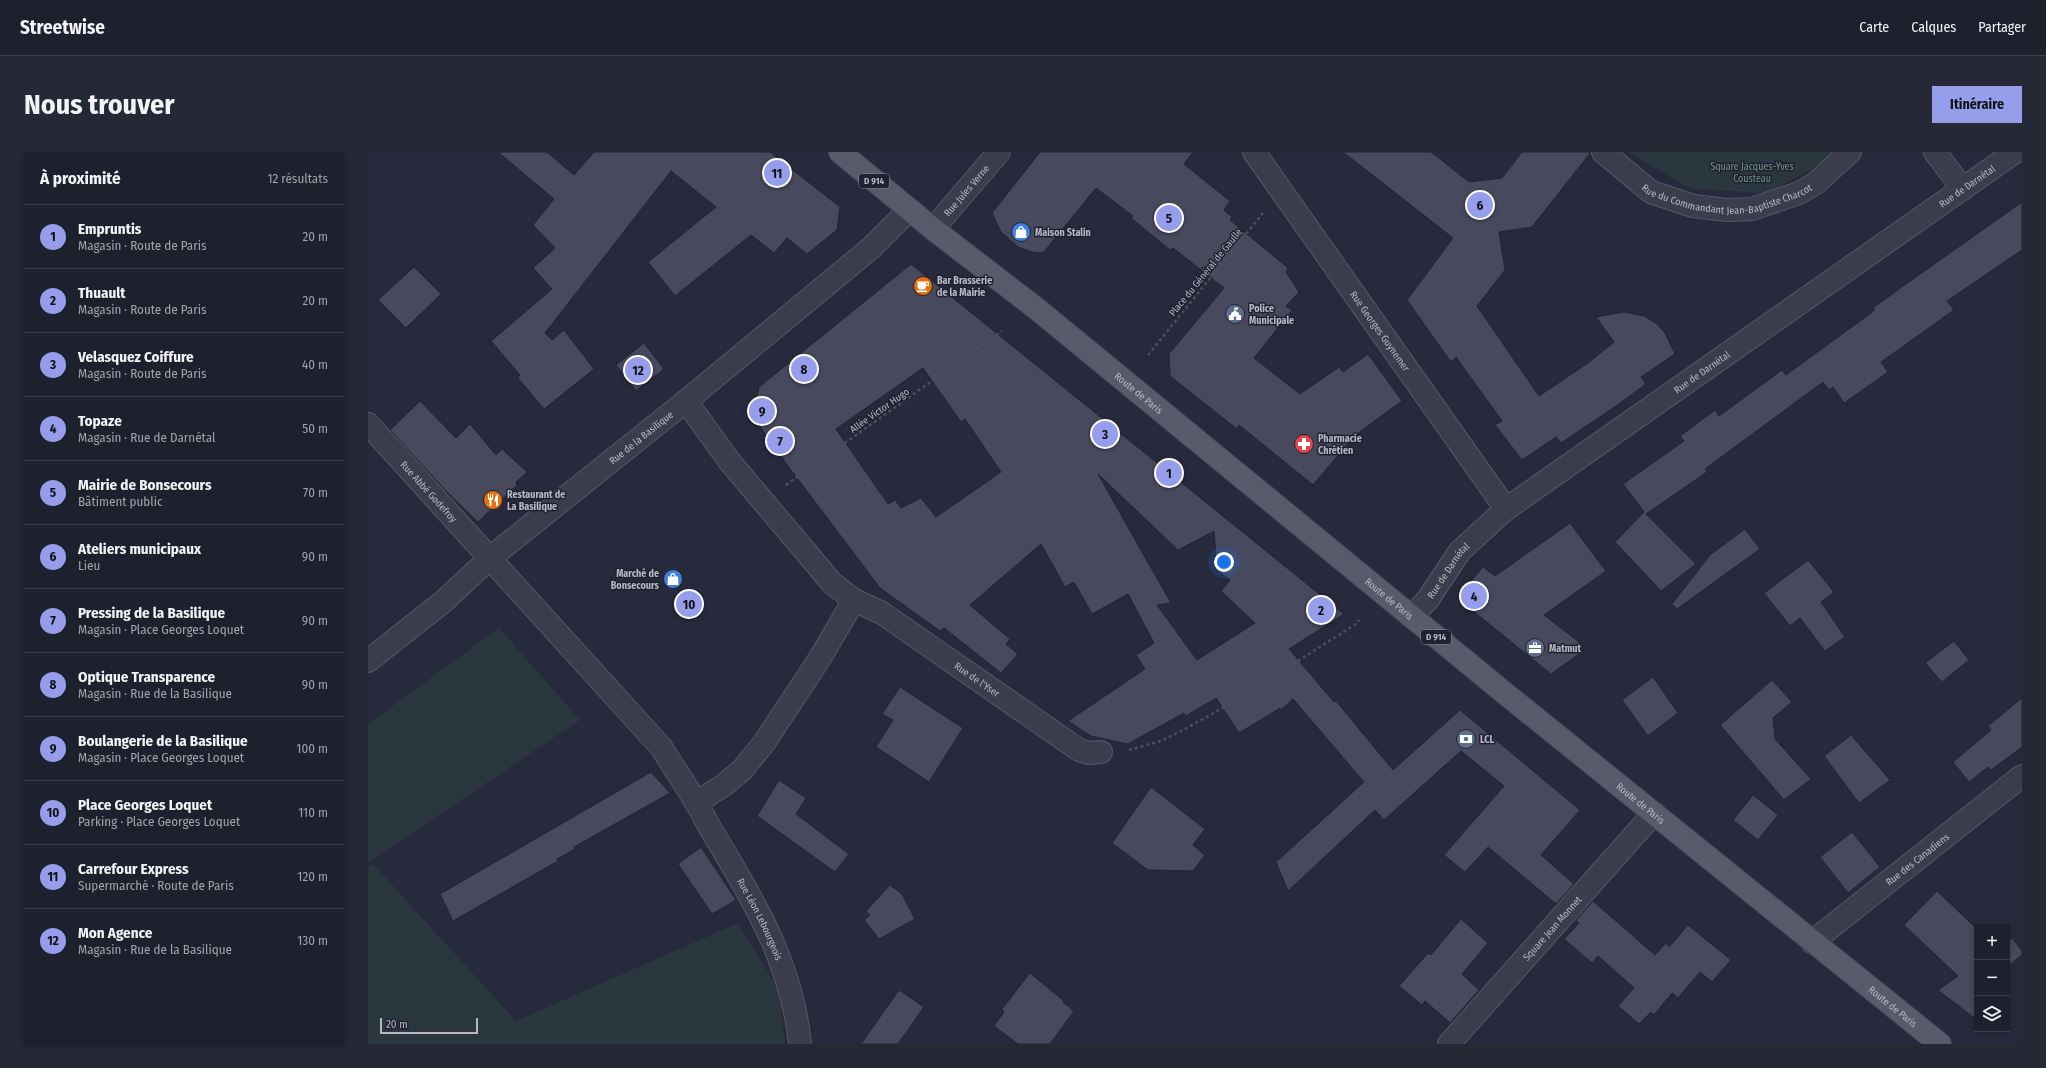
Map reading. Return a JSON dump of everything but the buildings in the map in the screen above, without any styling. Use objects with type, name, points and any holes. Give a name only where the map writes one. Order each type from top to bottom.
[{"type":"main road","name":"Route de Paris","points":[[840,152],[909,210],[1037,309],[1412,617],[1940,1044]]},
{"type":"street","name":"Rue Jules Verne","points":[[933,229],[999,152]]},
{"type":"street","name":"Rue Georges Guynemer","points":[[1254,152],[1506,509]]},
{"type":"street","name":"Rue du Commandant Jean-Baptiste Charcot","points":[[1603,152],[1651,192],[1693,206],[1727,210],[1752,209],[1798,193],[1816,183],[1850,152]]},
{"type":"street","points":[[1935,152],[1963,189]]},
{"type":"street","name":"Rue de Darnétal","points":[[1412,617],[1428,599],[1460,552],[1506,509],[2015,152]]},
{"type":"street","name":"Rue de la Basilique","points":[[368,661],[444,601],[490,558],[686,401],[871,248],[909,210]]},
{"type":"street","name":"Rue de l'Yser","points":[[686,401],[730,462],[832,583],[854,600],[882,613],[1079,750],[1089,753],[1101,752]]},
{"type":"street","name":"Rue Abbé Godefroy","points":[[368,424],[661,747],[696,803]]},
{"type":"street","points":[[696,803],[724,785],[742,770],[764,743],[780,722],[854,600]]},
{"type":"street","name":"Rue des Canadiens","points":[[1812,942],[2022,776]]},
{"type":"street","name":"Rue Léon Lebourgeois","points":[[696,803],[758,909],[776,946],[785,971],[796,1012],[800,1044]]},
{"type":"street","name":"Square Jean Monnet","points":[[1450,1044],[1654,813]]},
{"type":"path","name":"Place du Général de Gaulle","points":[[1148,355],[1265,211]]},
{"type":"path","name":"Allée Victor Hugo","points":[[762,500],[925,388],[1002,331]]},
{"type":"path","points":[[1101,752],[1136,748],[1161,741],[1185,729],[1235,701],[1356,624],[1359,620]]},
{"type":"green space","name":"Square Jacques-Yves Cousteau","points":[[1628,152],[1836,152],[1816,167],[1767,193],[1691,189]]},
{"type":"green space","points":[[499,628],[580,720],[368,862],[368,724]]},
{"type":"green space","points":[[373,864],[516,1021],[738,923],[779,990],[785,1044],[368,1044],[368,868]]},
{"type":"place","name":"Carrefour Express","points":[[777,173]]},
{"type":"place","name":"Ateliers municipaux","points":[[1480,205]]},
{"type":"place","name":"Mairie de Bonsecours","points":[[1169,218]]},
{"type":"place","name":"Maison Stalin","points":[[1021,232]]},
{"type":"place","name":"Bar Brasserie de la Mairie","points":[[923,286]]},
{"type":"place","name":"Police Municipale","points":[[1235,314]]},
{"type":"place","name":"Optique Transparence","points":[[804,369]]},
{"type":"place","name":"Mon Agence","points":[[638,370]]},
{"type":"place","name":"Boulangerie de la Basilique","points":[[762,411]]},
{"type":"place","name":"Velasquez Coiffure","points":[[1105,434]]},
{"type":"place","name":"Pressing de la Basilique","points":[[780,441]]},
{"type":"place","name":"Pharmacie Chrétien","points":[[1304,444]]},
{"type":"place","name":"Empruntis","points":[[1169,473]]},
{"type":"place","name":"Restaurant de La Basilique","points":[[493,500]]},
{"type":"place","name":"Marché de Bonsecours","points":[[673,579]]},
{"type":"place","name":"Topaze","points":[[1474,596]]},
{"type":"place","name":"Place Georges Loquet","points":[[689,604]]},
{"type":"place","name":"Thuault","points":[[1321,610]]},
{"type":"place","name":"Matmut","points":[[1535,648]]},
{"type":"place","name":"LCL","points":[[1466,739]]}]
